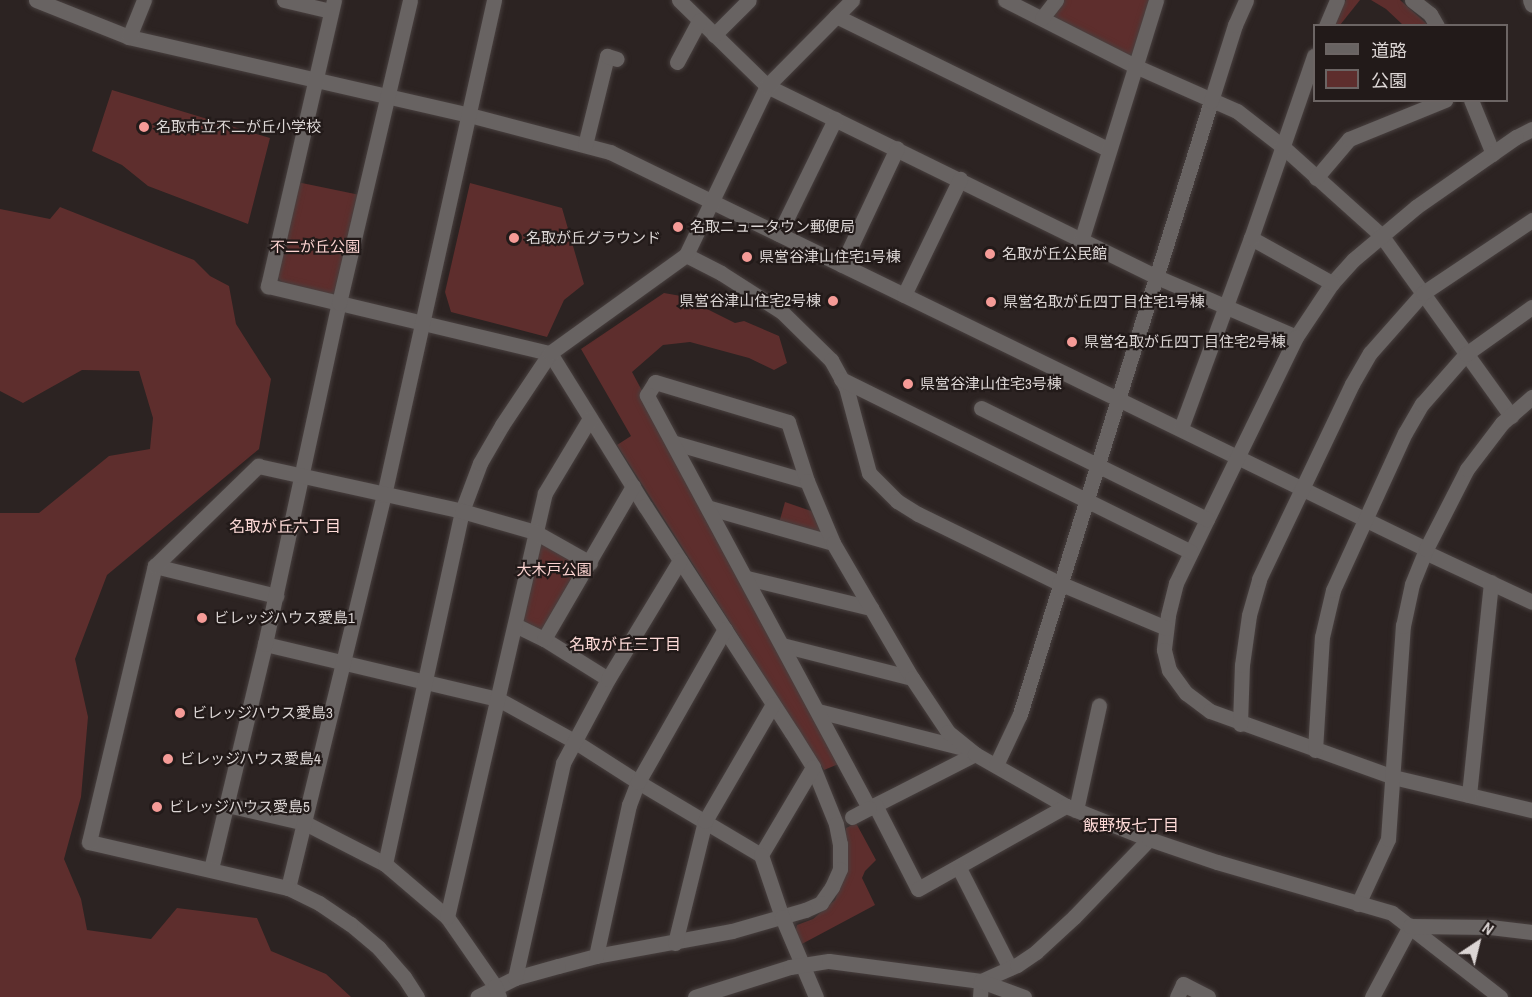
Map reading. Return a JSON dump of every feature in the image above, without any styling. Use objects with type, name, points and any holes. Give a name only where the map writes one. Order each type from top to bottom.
[{"type":"street","points":[[36,0],[129,37],[316,82],[469,115],[609,152],[1117,399],[1239,455],[1532,602]]},
{"type":"street","points":[[129,37],[144,0]]},
{"type":"street","points":[[284,0],[333,5],[268,286],[550,353],[813,767],[836,824],[840,844],[840,869],[821,903],[782,917],[675,943],[596,956],[515,978],[497,991],[477,997]]},
{"type":"street","points":[[211,869],[276,596],[339,303],[410,0]]},
{"type":"street","points":[[288,888],[384,495],[494,0]]},
{"type":"street","points":[[679,0],[767,86],[1082,238],[1157,277],[1296,337]]},
{"type":"street","points":[[714,35],[749,0]]},
{"type":"street","points":[[385,864],[462,512],[480,463],[507,416],[550,353],[686,255],[767,86],[852,0]]},
{"type":"street","points":[[1005,0],[1135,66],[1237,111],[1282,146],[1381,235],[1511,416]]},
{"type":"street","points":[[1042,18],[1056,0]]},
{"type":"street","points":[[1082,238],[1156,0]]},
{"type":"street","points":[[996,765],[1020,714],[1235,25],[1246,0]]},
{"type":"street","points":[[1327,24],[1337,0]]},
{"type":"street","points":[[1412,0],[1430,14],[1436,24]]},
{"type":"street","points":[[1530,0],[1532,5]]},
{"type":"street","points":[[836,16],[1108,149]]},
{"type":"street","points":[[677,62],[699,21]]},
{"type":"street","points":[[585,145],[606,56],[617,58]]},
{"type":"street","points":[[1180,428],[1251,238],[1313,59]]},
{"type":"street","points":[[1316,178],[1349,139],[1440,102]]},
{"type":"street","points":[[1472,102],[1492,154]]},
{"type":"street","points":[[779,234],[835,119]]},
{"type":"street","points":[[1532,129],[1492,154],[1381,235],[1332,283],[1296,337],[1176,583],[1166,628],[1164,650],[1169,670],[1186,693],[1210,711],[1240,724],[1393,777],[1532,810]]},
{"type":"street","points":[[842,265],[897,148]]},
{"type":"street","points":[[904,295],[960,179]]},
{"type":"street","points":[[1240,724],[1242,665],[1249,615],[1259,579],[1352,384],[1370,353],[1423,293],[1532,220]]},
{"type":"street","points":[[1251,238],[1332,283]]},
{"type":"street","points":[[686,255],[721,273],[782,312],[831,360],[842,379],[868,473],[882,488],[918,514],[1059,583],[1166,628]]},
{"type":"street","points":[[1315,750],[1322,637],[1333,590],[1364,518],[1405,433],[1422,404],[1466,354],[1532,307]]},
{"type":"street","points":[[842,379],[1086,502],[1191,552]]},
{"type":"street","points":[[971,752],[948,732],[912,678],[833,543],[807,481],[788,422],[655,382],[647,395],[818,711],[918,889],[1071,808],[1099,705]]},
{"type":"street","points":[[1358,904],[1388,839],[1405,612],[1412,584],[1426,550],[1467,469],[1482,446],[1532,397]]},
{"type":"street","points":[[981,408],[1097,467],[1208,519]]},
{"type":"street","points":[[447,917],[545,493],[590,418]]},
{"type":"street","points":[[675,443],[807,481]]},
{"type":"street","points":[[417,997],[405,977],[379,948],[319,903],[288,888],[89,842],[155,567],[258,466],[303,478],[462,512],[536,532],[590,562]]},
{"type":"street","points":[[544,639],[633,486]]},
{"type":"street","points":[[710,508],[833,543]]},
{"type":"street","points":[[515,978],[562,763],[608,679],[680,560]]},
{"type":"street","points":[[155,567],[276,596]]},
{"type":"street","points":[[747,578],[870,608]]},
{"type":"street","points":[[1469,795],[1491,582]]},
{"type":"street","points":[[515,626],[544,639],[608,679]]},
{"type":"street","points":[[596,956],[629,805],[638,782],[725,629]]},
{"type":"street","points":[[265,644],[342,660],[498,699],[574,741],[761,855],[782,917],[816,997]]},
{"type":"street","points":[[782,645],[912,678]]},
{"type":"street","points":[[675,943],[705,821],[773,704]]},
{"type":"street","points":[[818,711],[971,752],[1071,808],[1149,839],[1392,913],[1500,997]]},
{"type":"street","points":[[852,817],[971,752]]},
{"type":"street","points":[[761,855],[813,767]]},
{"type":"street","points":[[227,805],[305,823],[385,864],[447,917],[497,991]]},
{"type":"street","points":[[981,989],[1036,952],[1074,917],[1149,839]]},
{"type":"street","points":[[959,867],[1010,968]]},
{"type":"street","points":[[1410,926],[1490,927],[1532,932]]},
{"type":"street","points":[[1372,997],[1410,926]]},
{"type":"street","points":[[695,997],[801,965],[829,961],[1024,997]]},
{"type":"street","points":[[1177,997],[1183,984],[1208,997]]},
{"type":"green space","points":[[1062,0],[1152,0],[1136,52],[1128,56],[1055,20],[1052,13]]},
{"type":"green space","points":[[1346,0],[1360,0],[1341,24],[1333,24]]},
{"type":"green space","points":[[1371,0],[1400,0],[1427,24],[1402,24],[1386,9]]},
{"type":"green space","points":[[112,90],[270,138],[248,224],[148,186],[122,165],[92,151]]},
{"type":"green space","name":"不二が丘公園","points":[[297,182],[360,195],[334,296],[284,285],[275,274]]},
{"type":"green space","name":"名取が丘グラウンド","points":[[470,183],[562,208],[584,284],[564,300],[547,337],[451,312],[445,292]]},
{"type":"green space","points":[[60,207],[194,260],[210,276],[229,286],[236,324],[271,379],[259,449],[107,575],[75,659],[88,717],[81,797],[64,859],[81,899],[87,930],[151,939],[177,908],[257,918],[271,951],[326,974],[351,997],[0,997],[0,513],[39,513],[109,456],[150,449],[153,418],[139,371],[82,370],[23,403],[0,391],[0,209],[50,219]]},
{"type":"green space","points":[[664,293],[681,296],[735,323],[744,321],[779,336],[787,363],[774,370],[749,358],[690,342],[663,345],[632,372],[841,763],[824,770],[617,445],[631,436],[581,349]]},
{"type":"green space","points":[[785,502],[817,513],[828,537],[779,523]]},
{"type":"green space","name":"大木戸公園","points":[[540,542],[578,564],[578,571],[541,632],[526,625],[521,618]]},
{"type":"green space","points":[[856,823],[876,860],[865,871],[862,878],[875,905],[800,945],[794,935],[797,925],[813,919],[835,900],[846,871],[846,828]]},
{"type":"place","name":"名取市立不二が丘小学校","points":[[144,127]]},
{"type":"place","name":"名取ニュータウン郵便局","points":[[678,227]]},
{"type":"place","name":"名取が丘グラウンド","points":[[514,238]]},
{"type":"place","name":"名取が丘公民館","points":[[990,254]]},
{"type":"place","name":"県営谷津山住宅1号棟","points":[[747,257]]},
{"type":"place","name":"県営谷津山住宅2号棟","points":[[833,301]]},
{"type":"place","name":"県営名取が丘四丁目住宅1号棟","points":[[991,302]]},
{"type":"place","name":"県営名取が丘四丁目住宅2号棟","points":[[1072,342]]},
{"type":"place","name":"県営谷津山住宅3号棟","points":[[908,384]]},
{"type":"place","name":"ビレッジハウス愛島1","points":[[202,618]]},
{"type":"place","name":"ビレッジハウス愛島3","points":[[180,713]]},
{"type":"place","name":"ビレッジハウス愛島4","points":[[168,759]]},
{"type":"place","name":"ビレッジハウス愛島5","points":[[157,807]]},
{"type":"district","name":"名取が丘六丁目","points":[[285,526]]},
{"type":"district","name":"名取が丘三丁目","points":[[625,644]]},
{"type":"district","name":"飯野坂七丁目","points":[[1131,825]]}]
